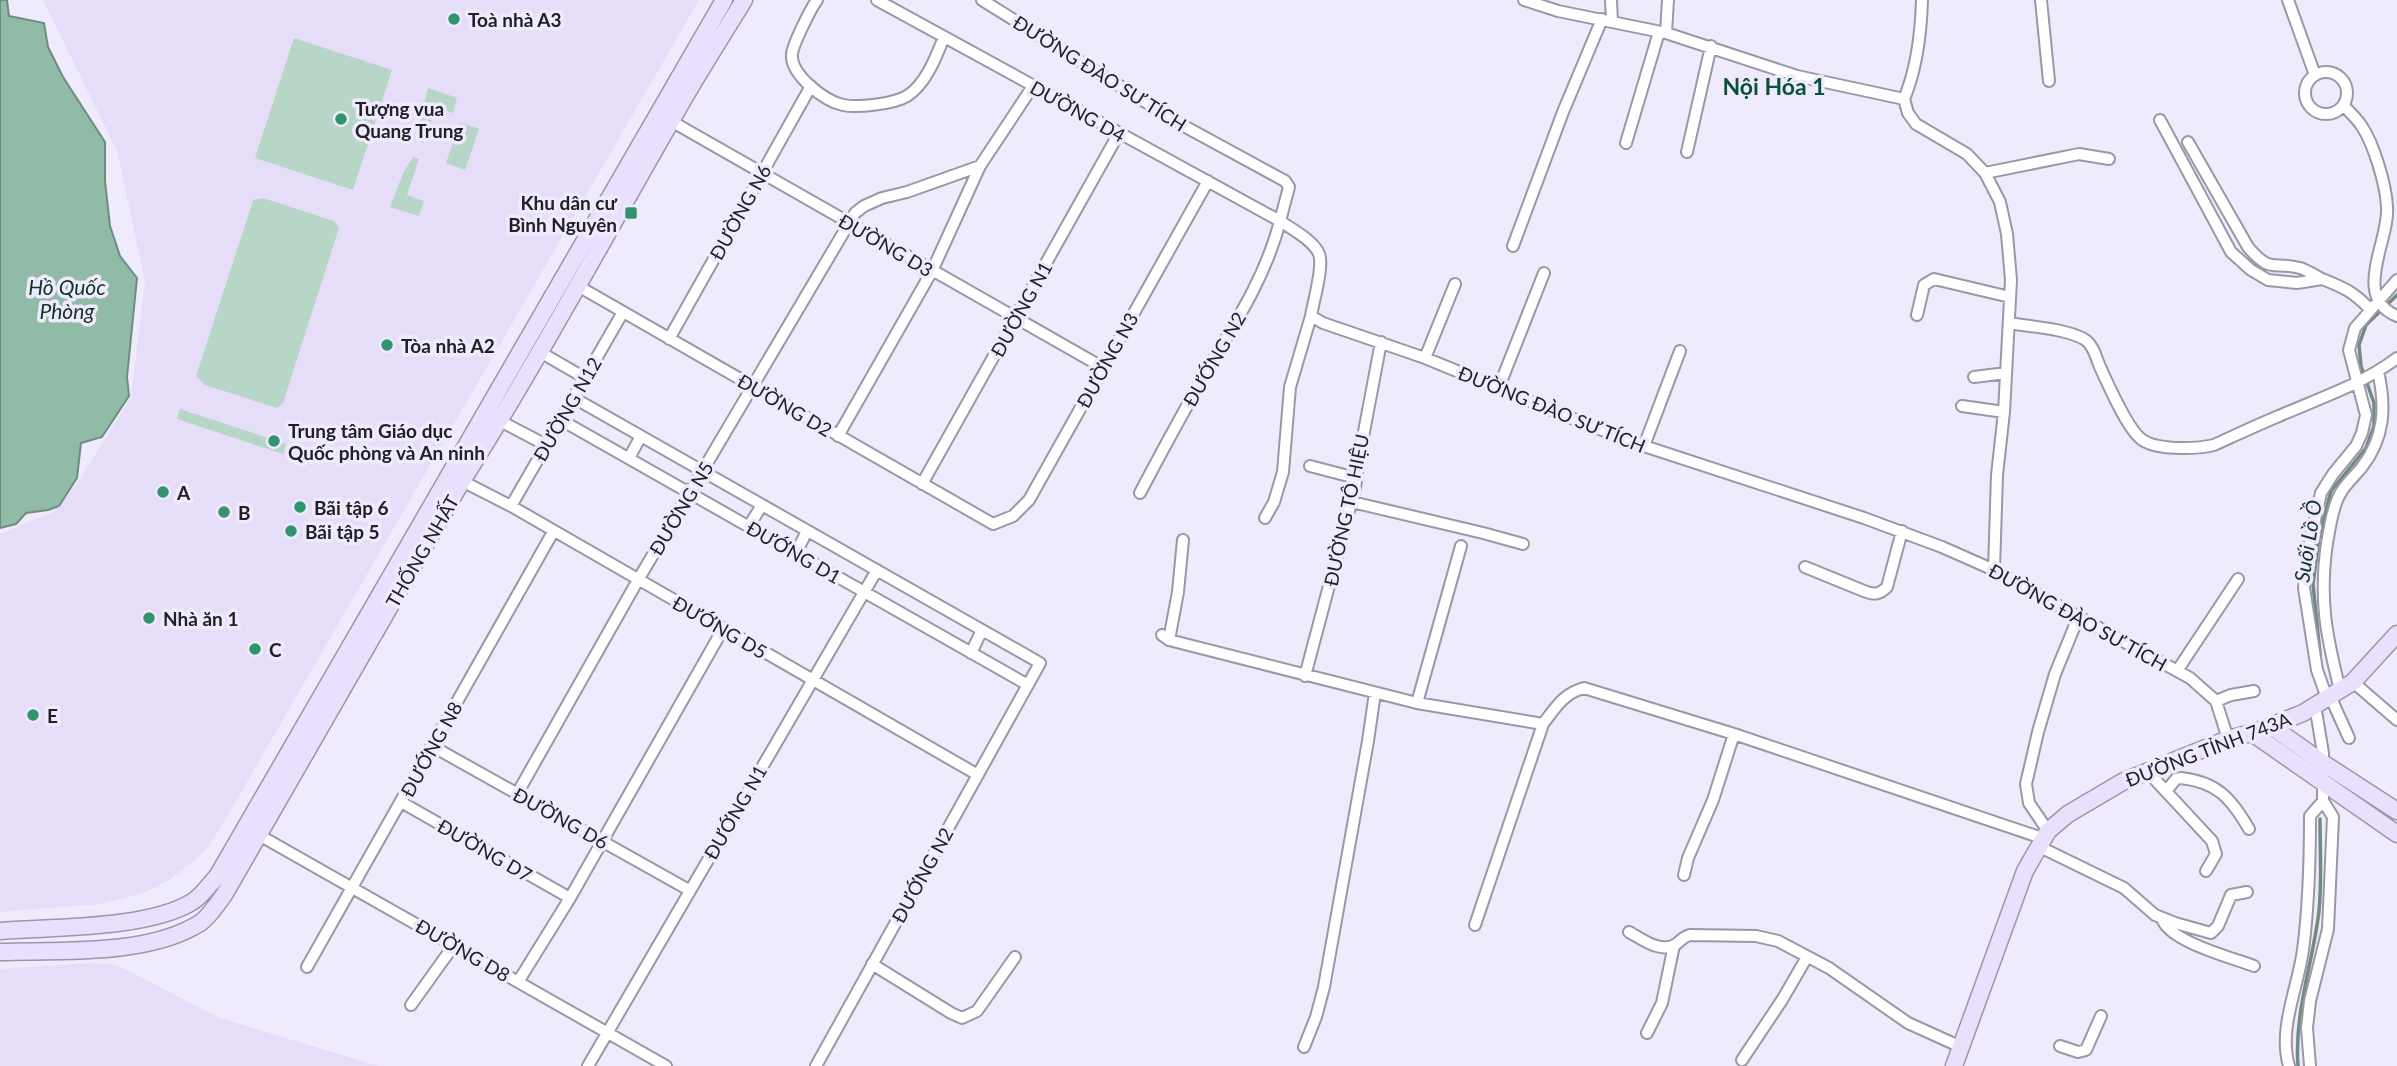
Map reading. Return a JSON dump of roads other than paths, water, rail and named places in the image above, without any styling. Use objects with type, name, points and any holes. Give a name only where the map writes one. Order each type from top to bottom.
[{"type":"main road","name":"THỐNG NHẤT","points":[[0,931],[127,922],[162,915],[192,902],[218,875],[457,477],[500,421],[540,352],[578,286],[723,0]]},
{"type":"main road","name":"THỐNG NHẤT","points":[[0,952],[130,947],[169,938],[202,922],[224,895],[457,477],[562,279],[664,117],[744,0]]},
{"type":"main road","points":[[562,279],[578,286]]},
{"type":"main road","name":"ĐƯỜNG TỈNH 743A","points":[[1954,1066],[2025,871],[2043,839],[2068,814],[2094,797],[2147,771],[2303,713],[2333,694],[2397,634]]},
{"type":"main road","points":[[2271,726],[2323,764],[2397,811]]},
{"type":"main road","points":[[2252,733],[2397,834]]},
{"type":"main road","points":[[162,915],[169,938]]},
{"type":"street","points":[[817,0],[810,9],[792,54],[796,72],[811,86],[842,105],[886,103],[907,96],[928,71],[944,37]]},
{"type":"street","name":"DƯỜNG D4","points":[[877,0],[1280,221]]},
{"type":"street","name":"ĐƯỜNG ĐÀO SƯ TÍCH","points":[[982,0],[1184,126],[1285,181],[1289,187],[1280,221]]},
{"type":"street","points":[[1524,0],[1558,11],[1662,33],[1797,76],[1904,99]]},
{"type":"street","points":[[1513,246],[1563,112],[1607,20],[1611,0]]},
{"type":"street","points":[[1626,143],[1662,33],[1668,0]]},
{"type":"street","points":[[1922,0],[1917,55],[1912,80],[1904,99],[1908,113],[1916,124],[1967,155],[1985,173],[2000,202],[2007,234],[2011,280],[2004,412],[1997,475],[1994,569]]},
{"type":"street","points":[[2041,0],[2049,81]]},
{"type":"street","points":[[2288,0],[2315,75]]},
{"type":"street","points":[[1687,152],[1711,47]]},
{"type":"street","points":[[2326,72],[2339,77],[2346,89],[2343,105],[2335,112],[2322,114],[2310,107],[2305,88],[2315,75],[2326,72]]},
{"type":"street","name":"ĐƯỜNG N6","points":[[669,339],[811,86]]},
{"type":"street","points":[[838,436],[932,271],[980,166],[1033,86]]},
{"type":"street","points":[[2343,105],[2362,126],[2374,153],[2385,192],[2388,210],[2373,284],[2391,311]]},
{"type":"street","name":"ĐƯỜNG D3","points":[[664,117],[1102,367]]},
{"type":"street","points":[[2160,121],[2231,252],[2251,270],[2268,280],[2297,283],[2322,279]]},
{"type":"street","name":"ĐƯỜNG N1","points":[[922,484],[1119,133]]},
{"type":"street","points":[[2188,142],[2248,247],[2259,260],[2272,266],[2300,268],[2347,288],[2370,309],[2391,311]]},
{"type":"street","points":[[1985,173],[2079,154],[2109,159]]},
{"type":"street","points":[[848,223],[864,206],[980,166]]},
{"type":"street","name":"ĐƯỜNG N3","points":[[993,524],[1013,516],[1029,500],[1208,181]]},
{"type":"street","points":[[1265,519],[1274,502],[1283,472],[1290,387],[1311,316],[1320,264],[1319,254],[1312,245],[1280,221]]},
{"type":"street","name":"ĐƯỚNG N2","points":[[1140,493],[1178,420],[1260,281],[1280,221]]},
{"type":"street","name":"ĐƯỜNG N5","points":[[517,794],[638,580],[848,223]]},
{"type":"street","points":[[1499,387],[1544,273]]},
{"type":"street","points":[[1917,315],[1924,285],[1934,279],[2010,298]]},
{"type":"street","points":[[2391,311],[2397,280]]},
{"type":"street","points":[[1425,358],[1455,284]]},
{"type":"street","name":"ĐƯỜNG D2","points":[[578,286],[993,524]]},
{"type":"street","points":[[2349,738],[2333,694],[2317,670],[2304,588],[2306,560],[2321,493],[2333,474],[2373,452],[2381,432],[2384,411],[2368,377],[2348,350],[2355,328],[2370,309]]},
{"type":"street","name":"ĐƯỜNG N12","points":[[511,506],[624,312]]},
{"type":"street","name":"ĐƯỜNG ĐÀO SƯ TÍCH","points":[[1311,316],[1425,358],[1644,446],[1902,531],[1994,569],[2177,671],[2211,694],[2216,701]]},
{"type":"street","points":[[2009,323],[2061,332],[2085,340],[2091,346],[2110,389],[2139,438],[2159,446],[2203,448],[2214,445],[2368,377],[2397,358]]},
{"type":"street","name":"ĐƯỜNG TÔ HIỆU","points":[[1305,676],[1352,502],[1381,342]]},
{"type":"street","points":[[1644,446],[1679,351]]},
{"type":"street","points":[[540,352],[585,378]]},
{"type":"street","points":[[1974,377],[2006,373]]},
{"type":"street","points":[[2310,1066],[2307,1028],[2310,1001],[2329,929],[2333,817],[2323,801],[2323,764],[2333,694],[2322,593],[2323,570],[2339,495],[2357,461],[2366,415],[2368,377]]},
{"type":"street","name":"ĐƯỚNG D1","points":[[574,398],[1040,663]]},
{"type":"street","points":[[1962,406],[2004,412]]},
{"type":"street","name":"ĐƯỚNG D1","points":[[561,420],[1028,685]]},
{"type":"street","points":[[500,421],[546,445]]},
{"type":"street","points":[[629,458],[641,436]]},
{"type":"street","points":[[1310,466],[1356,478]]},
{"type":"street","name":"ĐƯỚNG D5","points":[[457,477],[978,775]]},
{"type":"street","points":[[1352,502],[1523,544]]},
{"type":"street","points":[[749,526],[761,505]]},
{"type":"street","name":"ĐƯỚNG N8","points":[[307,967],[553,531]]},
{"type":"street","points":[[796,553],[807,531]]},
{"type":"street","points":[[1805,567],[1864,592],[1874,595],[1881,593],[1887,587],[1902,531]]},
{"type":"street","points":[[1183,540],[1178,592],[1166,637],[1305,676],[1417,703],[1543,724]]},
{"type":"street","points":[[1417,703],[1461,546]]},
{"type":"street","points":[[863,591],[877,570]]},
{"type":"street","points":[[2177,671],[2238,579]]},
{"type":"street","name":"ĐƯỚNG N1","points":[[589,1066],[606,1032],[863,591]]},
{"type":"street","points":[[2043,839],[2029,803],[2026,784],[2055,674],[2078,618]]},
{"type":"street","points":[[518,982],[570,898],[723,629]]},
{"type":"street","points":[[971,653],[982,630]]},
{"type":"street","name":"ĐƯỚNG N2","points":[[816,1066],[1040,663]]},
{"type":"street","points":[[1475,925],[1543,724],[1561,699],[1584,688],[1734,734],[2043,839],[2124,888],[2155,915],[2211,933]]},
{"type":"street","points":[[2228,739],[2216,701],[2254,691]]},
{"type":"street","points":[[1304,1047],[1324,987],[1375,693]]},
{"type":"street","points":[[2333,694],[2397,720]]},
{"type":"street","points":[[1684,874],[1688,858],[1713,800],[1734,734]]},
{"type":"street","name":"ĐƯỜNG D6","points":[[432,746],[689,890]]},
{"type":"street","points":[[2147,771],[2216,848],[2216,854],[2206,871]]},
{"type":"street","points":[[2166,791],[2176,779],[2181,778],[2209,784],[2223,794],[2239,812],[2249,829]]},
{"type":"street","points":[[2289,1066],[2286,1034],[2310,896],[2309,816],[2323,801]]},
{"type":"street","name":"ĐƯỜNG D7","points":[[401,802],[570,898]]},
{"type":"street","name":"ĐƯỜNG D8","points":[[259,835],[666,1066]]},
{"type":"street","points":[[2210,949],[2211,933],[2218,926],[2231,895],[2247,892]]},
{"type":"street","points":[[2162,918],[2166,928],[2180,937],[2254,965]]},
{"type":"street","points":[[1629,932],[1655,946],[1663,947],[1674,945],[1689,935],[1756,936],[1778,941],[1829,968],[1908,1023],[1961,1047]]},
{"type":"street","points":[[411,1005],[454,945]]},
{"type":"street","points":[[1647,1033],[1662,1003],[1674,945]]},
{"type":"street","points":[[872,964],[962,1018],[978,1011],[1016,957]]},
{"type":"street","points":[[1742,1060],[1807,957]]},
{"type":"street","points":[[2060,1046],[2078,1052],[2086,1050],[2101,1016]]},
{"type":"water","name":"Hồ Quốc Phòng","points":[[0,0],[7,0],[9,16],[44,23],[48,47],[63,77],[105,142],[105,181],[110,226],[120,256],[137,278],[127,377],[129,396],[102,437],[81,443],[77,478],[59,506],[26,513],[16,524],[0,528]]},
{"type":"waterway","name":"Suối Lồ Ồ","points":[[2320,654],[2313,584],[2319,538],[2331,491],[2366,448],[2374,426],[2374,403],[2361,366],[2359,345],[2366,325],[2397,295]]},
{"type":"waterway","name":"Suối Lồ Ồ","points":[[2298,1066],[2301,1007],[2319,911],[2320,819]]},
{"type":"place","name":"Toà nhà A3","points":[[454,19]]},
{"type":"place","name":"Tượng vua Quang Trung","points":[[341,119]]},
{"type":"place","name":"Khu dân cư Bình Nguyên","points":[[631,213]]},
{"type":"place","name":"Tòa nhà A2","points":[[387,345]]},
{"type":"place","name":"Trung tâm Giáo dục Quốc phòng và An ninh","points":[[274,441]]},
{"type":"place","name":"A","points":[[163,492]]},
{"type":"place","name":"Bãi tập 6","points":[[300,507]]},
{"type":"place","name":"B","points":[[224,512]]},
{"type":"place","name":"Bãi tập 5","points":[[291,531]]},
{"type":"place","name":"Nhà ăn 1","points":[[149,618]]},
{"type":"place","name":"C","points":[[255,649]]},
{"type":"place","name":"E","points":[[33,715]]},
{"type":"district","name":"Nội Hóa 1","points":[[1774,86]]}]
